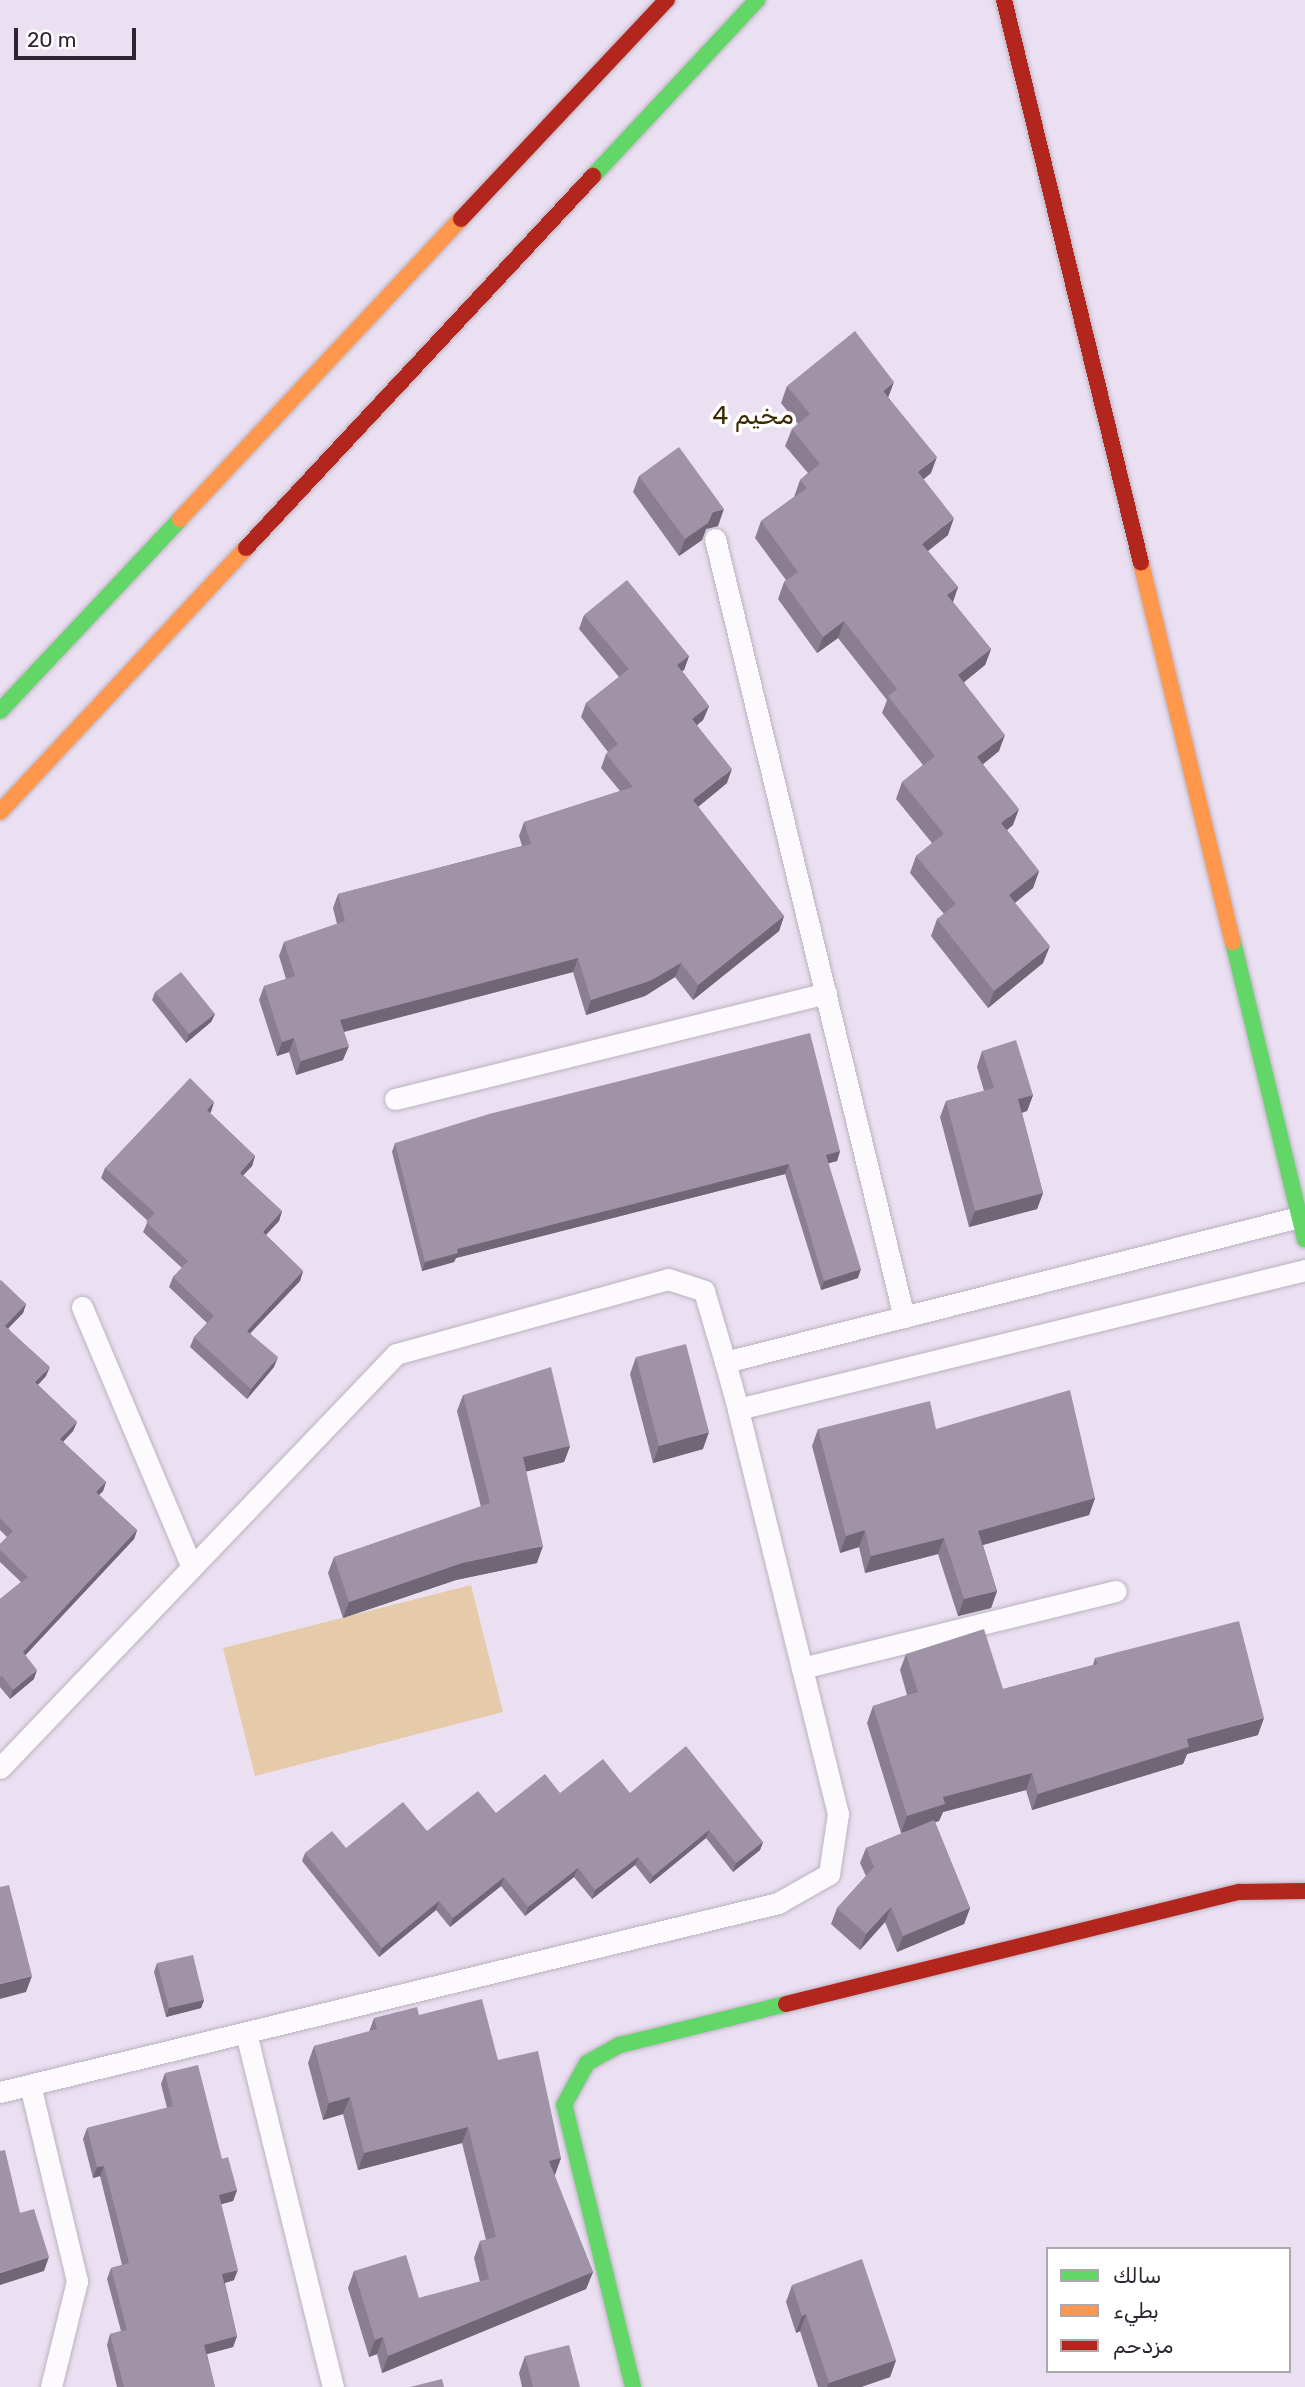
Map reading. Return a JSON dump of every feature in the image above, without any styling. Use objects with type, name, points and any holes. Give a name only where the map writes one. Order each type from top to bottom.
[{"type":"street","points":[[0,711],[667,0]]},
{"type":"street","points":[[0,812],[757,0]]},
{"type":"street","points":[[1004,0],[1305,1239]]},
{"type":"street","points":[[633,2387],[564,2105],[587,2063],[620,2045],[1239,1892],[1305,1891]]},
{"type":"lane","points":[[715,539],[904,1317]]},
{"type":"lane","points":[[395,1099],[826,993]]},
{"type":"lane","points":[[725,1362],[1299,1217]]},
{"type":"lane","points":[[738,1409],[1305,1270]]},
{"type":"lane","points":[[0,1768],[396,1354],[668,1279],[704,1291],[738,1409],[838,1814],[829,1874],[778,1903],[0,2092]]},
{"type":"lane","points":[[82,1307],[192,1567]]},
{"type":"lane","points":[[802,1668],[1116,1591]]},
{"type":"lane","points":[[246,2033],[333,2387]]},
{"type":"lane","points":[[30,2085],[77,2281],[51,2387]]},
{"type":"shaded area","points":[[471,1585],[503,1712],[255,1776],[223,1648]]},
{"type":"building","points":[[855,331],[894,382],[883,391],[937,457],[918,472],[954,518],[922,544],[958,587],[947,595],[991,649],[958,675],[1005,735],[977,757],[1019,809],[1001,823],[1039,871],[1009,895],[1050,946],[994,991],[937,919],[956,904],[916,856],[944,834],[902,782],[935,756],[888,696],[897,689],[844,621],[823,637],[784,582],[798,572],[761,521],[807,488],[800,480],[820,464],[792,429],[810,414],[787,386]]},
{"type":"building","points":[[679,447],[724,509],[713,512],[708,523],[685,539],[639,476]]},
{"type":"building","points":[[627,580],[689,656],[677,665],[709,706],[692,719],[732,769],[693,800],[784,916],[698,985],[681,963],[650,981],[591,1000],[578,958],[340,1020],[349,1046],[301,1061],[294,1038],[282,1042],[264,986],[295,976],[284,942],[345,921],[338,894],[531,844],[524,822],[633,787],[606,754],[618,744],[586,703],[629,669],[584,615]]},
{"type":"building","points":[[181,972],[215,1014],[189,1034],[155,992]]},
{"type":"building","points":[[810,1033],[840,1151],[826,1155],[861,1269],[824,1281],[789,1164],[457,1249],[458,1253],[425,1262],[395,1143],[489,1114]]},
{"type":"building","points":[[1016,1040],[1033,1095],[1018,1099],[1043,1193],[975,1211],[946,1101],[994,1088],[982,1051]]},
{"type":"building","points":[[190,1078],[214,1102],[207,1110],[255,1156],[240,1173],[282,1211],[263,1232],[303,1271],[247,1331],[278,1357],[251,1389],[194,1337],[214,1316],[173,1277],[188,1261],[146,1222],[155,1213],[105,1168]]},
{"type":"building","points":[[1,1280],[26,1304],[5,1326],[50,1367],[35,1382],[77,1422],[60,1439],[106,1482],[96,1492],[137,1530],[23,1652],[37,1670],[13,1690],[2,1676],[0,1677],[0,1599],[28,1577],[0,1550],[0,1544],[13,1531],[0,1518]]},
{"type":"building","points":[[686,1344],[709,1432],[659,1446],[636,1357]]},
{"type":"building","points":[[551,1367],[570,1446],[523,1457],[543,1546],[462,1563],[349,1602],[334,1557],[490,1503],[463,1395]]},
{"type":"building","points":[[1070,1390],[1095,1498],[978,1531],[997,1591],[964,1599],[944,1538],[871,1556],[865,1530],[846,1536],[818,1429],[930,1401],[936,1429]]},
{"type":"building","points":[[1239,1621],[1264,1718],[1187,1739],[1189,1747],[1038,1794],[1032,1773],[943,1797],[945,1804],[907,1816],[873,1706],[918,1692],[906,1654],[984,1629],[1003,1689],[1098,1664],[1095,1658]]},
{"type":"building","points":[[686,1746],[763,1842],[736,1863],[709,1830],[653,1876],[638,1857],[595,1890],[578,1868],[528,1907],[504,1877],[453,1918],[439,1901],[382,1948],[305,1853],[332,1831],[346,1848],[403,1802],[427,1831],[478,1791],[496,1813],[545,1774],[560,1793],[603,1759],[630,1793]]},
{"type":"building","points":[[934,1820],[970,1908],[903,1936],[891,1907],[866,1934],[837,1908],[874,1867],[866,1848]]},
{"type":"building","points":[[9,1885],[32,1976],[0,1984],[0,1887]]},
{"type":"building","points":[[193,1955],[204,2000],[169,2008],[157,1963]]},
{"type":"building","points":[[482,1999],[498,2060],[538,2051],[561,2158],[549,2161],[593,2272],[388,2356],[383,2337],[375,2340],[354,2271],[406,2255],[419,2298],[489,2279],[480,2241],[496,2237],[468,2127],[364,2153],[350,2097],[329,2103],[314,2046],[377,2029],[374,2018],[417,2007],[419,2015]]},
{"type":"building","points":[[198,2065],[222,2159],[228,2157],[237,2190],[219,2195],[238,2270],[222,2274],[237,2336],[204,2345],[215,2387],[124,2387],[110,2334],[127,2330],[111,2268],[129,2263],[104,2166],[97,2167],[87,2128],[173,2106],[165,2073]]},
{"type":"building","points":[[5,2150],[20,2213],[34,2209],[49,2257],[0,2273],[0,2151]]},
{"type":"building","points":[[862,2259],[896,2360],[829,2383],[806,2314],[802,2316],[792,2285]]},
{"type":"building","points":[[569,2345],[580,2387],[533,2387],[525,2356]]},
{"type":"building","points":[[442,2379],[444,2387],[410,2387]]},
{"type":"traffic: fast","points":[[593,176],[757,0]]},
{"type":"traffic: fast","points":[[0,711],[180,519]]},
{"type":"traffic: fast","points":[[1233,942],[1305,1239]]},
{"type":"traffic: fast","points":[[633,2387],[564,2105],[587,2063],[620,2045],[786,2004]]},
{"type":"traffic: slow","points":[[180,519],[461,219]]},
{"type":"traffic: slow","points":[[0,812],[246,548]]},
{"type":"traffic: slow","points":[[1141,563],[1233,942]]},
{"type":"traffic: jam","points":[[461,219],[667,0]]},
{"type":"traffic: jam","points":[[1004,0],[1141,563]]},
{"type":"traffic: jam","points":[[246,548],[593,176]]},
{"type":"traffic: jam","points":[[786,2004],[1239,1892],[1305,1891]]},
{"type":"district","name":"مخيم 4","points":[[753,416]]}]
